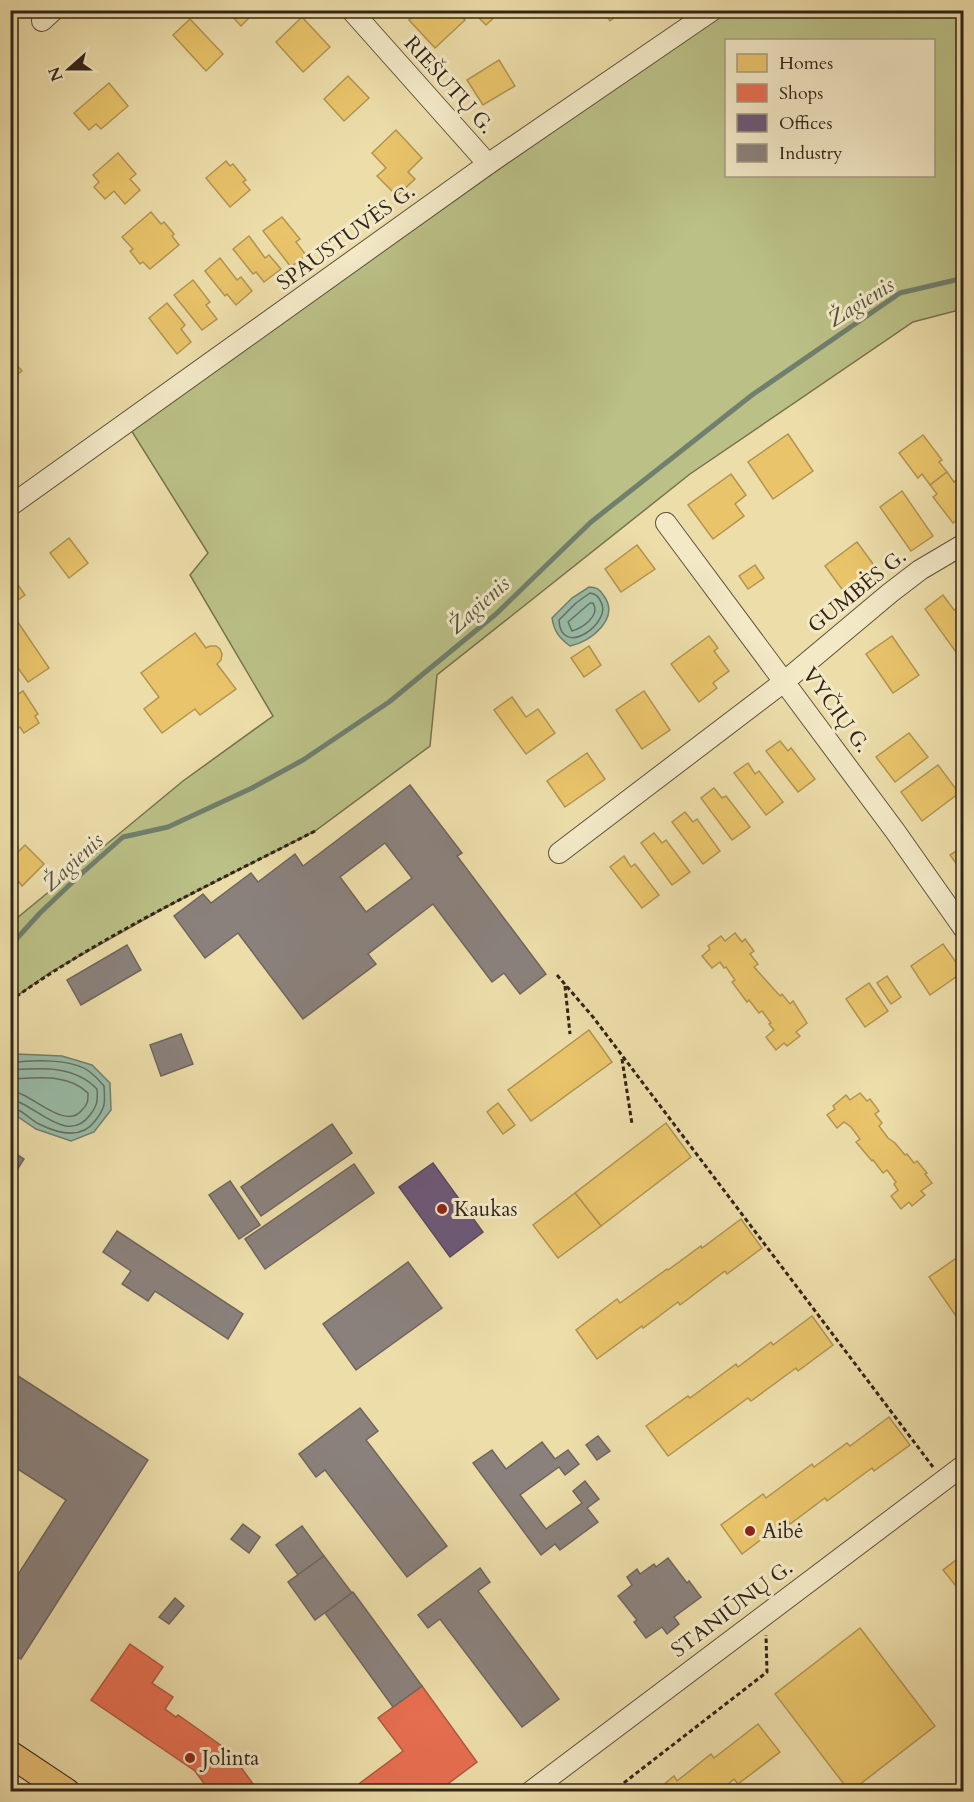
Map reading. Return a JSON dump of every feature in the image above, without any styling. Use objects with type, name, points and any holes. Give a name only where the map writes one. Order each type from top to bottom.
[{"type":"main road","points":[[10,1755],[67,1791]]},
{"type":"street","name":"RIEŠUTŲ G.","points":[[351,10],[488,164]]},
{"type":"street","name":"SPAUSTUVĖS G.","points":[[10,506],[488,164],[713,10]]},
{"type":"street","name":"VYČIŲ G.","points":[[666,523],[895,831],[963,929]]},
{"type":"street","name":"GUMBĖS G.","points":[[559,854],[785,681],[890,593],[920,570],[963,544]]},
{"type":"street","name":"STANIŪNŲ G.","points":[[530,1791],[963,1465]]},
{"type":"path","points":[[10,1000],[51,972],[170,905],[315,831]]},
{"type":"path","points":[[557,975],[593,1017],[943,1480]]},
{"type":"path","points":[[565,984],[570,1034]]},
{"type":"path","points":[[622,1057],[632,1124]]},
{"type":"path","points":[[612,1791],[767,1672],[765,1614]]},
{"type":"green space","points":[[722,11],[963,11],[963,309],[913,322],[690,474],[437,675],[430,746],[315,831],[170,905],[51,972],[11,1000],[11,923],[183,781],[273,716],[190,575],[208,553],[131,430]]},
{"type":"water","points":[[589,587],[598,589],[608,604],[606,620],[601,628],[586,640],[570,646],[558,634],[552,618],[572,598]]},
{"type":"water","points":[[17,1054],[62,1056],[92,1065],[110,1083],[111,1110],[94,1132],[71,1141],[36,1129],[11,1112],[11,1058]]},
{"type":"building: Homes","points":[[226,10],[257,10],[241,26]]},
{"type":"building: Homes","points":[[419,10],[456,10],[465,20],[435,48],[409,20]]},
{"type":"building: Homes","points":[[482,10],[502,10],[486,25],[477,16]]},
{"type":"building: Homes","points":[[602,10],[624,10],[610,21]]},
{"type":"building: Homes","points":[[302,17],[330,47],[303,72],[276,42]]},
{"type":"building: Homes","points":[[190,19],[223,54],[206,71],[173,35]]},
{"type":"building: Homes","points":[[499,60],[515,86],[483,105],[467,80]]},
{"type":"building: Homes","points":[[348,76],[369,98],[344,121],[324,99]]},
{"type":"building: Homes","points":[[109,83],[128,106],[101,129],[96,124],[89,130],[74,113]]},
{"type":"building: Homes","points":[[396,130],[422,158],[408,172],[415,179],[397,196],[377,176],[386,168],[372,153]]},
{"type":"building: Homes","points":[[118,153],[136,174],[130,179],[140,190],[125,204],[114,191],[105,199],[94,187],[99,182],[93,175]]},
{"type":"building: Homes","points":[[226,161],[230,166],[233,164],[246,180],[243,182],[250,190],[230,207],[206,178]]},
{"type":"building: Homes","points":[[151,212],[161,224],[164,222],[174,234],[172,236],[179,245],[150,269],[143,262],[140,264],[130,251],[133,249],[122,237]]},
{"type":"building: Homes","points":[[282,217],[300,239],[296,242],[306,255],[291,267],[263,231]]},
{"type":"building: Homes","points":[[249,236],[265,258],[269,255],[281,269],[264,282],[256,272],[253,274],[233,249]]},
{"type":"building: Homes","points":[[220,258],[237,280],[241,277],[252,291],[236,305],[227,294],[225,296],[205,271]]},
{"type":"building: Homes","points":[[193,280],[210,302],[206,305],[217,319],[202,330],[174,295]]},
{"type":"building: Homes","points":[[167,303],[185,325],[181,329],[191,342],[177,354],[149,318]]},
{"type":"building: Homes","points":[[12,360],[22,371],[10,380],[10,361]]},
{"type":"building: Homes","points":[[788,434],[813,471],[773,499],[748,462]]},
{"type":"building: Homes","points":[[923,435],[942,460],[939,462],[947,472],[930,485],[922,474],[918,478],[899,453]]},
{"type":"building: Homes","points":[[947,472],[954,482],[958,478],[964,485],[964,515],[953,523],[933,497],[937,494],[930,485]]},
{"type":"building: Homes","points":[[731,474],[746,495],[735,504],[744,516],[713,539],[688,505]]},
{"type":"building: Homes","points":[[902,491],[933,536],[911,551],[880,507]]},
{"type":"building: Homes","points":[[69,538],[88,563],[69,578],[50,553]]},
{"type":"building: Homes","points":[[857,542],[879,572],[847,596],[825,566]]},
{"type":"building: Homes","points":[[637,545],[655,569],[621,592],[605,569]]},
{"type":"building: Homes","points":[[755,565],[764,578],[748,589],[739,576]]},
{"type":"building: Homes","points":[[13,578],[25,595],[12,604],[10,580]]},
{"type":"building: Homes","points":[[943,595],[954,610],[964,603],[964,650],[958,655],[925,609]]},
{"type":"building: Homes","points":[[13,615],[49,668],[28,682],[10,657],[10,617]]},
{"type":"building: Homes","points":[[195,633],[206,648],[216,646],[220,649],[221,660],[217,664],[236,689],[200,715],[195,709],[162,733],[144,709],[159,697],[141,673]]},
{"type":"building: Homes","points":[[709,636],[718,648],[714,651],[729,671],[713,683],[717,688],[699,702],[671,664]]},
{"type":"building: Homes","points":[[892,636],[919,675],[893,693],[866,654]]},
{"type":"building: Homes","points":[[589,646],[601,665],[584,677],[571,658]]},
{"type":"building: Homes","points":[[23,691],[38,714],[35,716],[39,723],[24,733],[20,727],[13,731],[10,727],[10,699]]},
{"type":"building: Homes","points":[[644,691],[670,730],[642,749],[616,710]]},
{"type":"building: Homes","points":[[512,697],[526,717],[538,709],[555,733],[526,754],[494,710]]},
{"type":"building: Homes","points":[[909,733],[928,757],[895,782],[876,757]]},
{"type":"building: Homes","points":[[780,741],[788,751],[791,748],[815,779],[798,792],[766,751]]},
{"type":"building: Homes","points":[[587,753],[605,779],[565,807],[547,781]]},
{"type":"building: Homes","points":[[748,763],[755,774],[759,771],[783,802],[766,815],[734,773]]},
{"type":"building: Homes","points":[[938,765],[959,793],[922,821],[901,792]]},
{"type":"building: Homes","points":[[714,788],[722,798],[726,796],[750,827],[732,840],[701,798]]},
{"type":"building: Homes","points":[[685,812],[693,822],[697,819],[720,851],[703,864],[672,822]]},
{"type":"building: Homes","points":[[654,833],[662,843],[666,840],[690,872],[672,885],[641,843]]},
{"type":"building: Homes","points":[[25,845],[44,864],[22,886],[19,882],[10,891],[10,854],[14,856]]},
{"type":"building: Homes","points":[[964,846],[964,874],[950,855]]},
{"type":"building: Homes","points":[[624,856],[631,867],[635,864],[659,895],[642,908],[610,867]]},
{"type":"building: Homes","points":[[735,933],[742,942],[745,939],[754,951],[750,954],[758,964],[754,967],[780,996],[782,994],[790,1004],[793,1001],[807,1023],[796,1032],[800,1036],[787,1046],[784,1043],[776,1050],[766,1037],[774,1030],[762,1011],[759,1013],[749,1000],[747,1002],[732,982],[735,980],[726,967],[724,968],[720,962],[712,968],[702,956],[710,949],[708,946],[721,936],[725,941]]},
{"type":"building: Homes","points":[[943,944],[963,972],[930,995],[911,966]]},
{"type":"building: Homes","points":[[887,976],[901,997],[891,1004],[877,983]]},
{"type":"building: Homes","points":[[869,983],[888,1011],[865,1027],[846,999]]},
{"type":"building: Homes","points":[[589,1030],[612,1062],[531,1121],[508,1090]]},
{"type":"building: Homes","points":[[860,1093],[867,1101],[870,1099],[879,1111],[875,1114],[882,1123],[879,1126],[888,1138],[914,1163],[917,1161],[932,1183],[921,1191],[925,1195],[912,1206],[909,1202],[901,1209],[891,1196],[898,1190],[894,1184],[896,1182],[887,1170],[883,1173],[856,1142],[860,1139],[851,1127],[844,1122],[837,1128],[827,1115],[835,1109],[833,1106],[846,1095],[850,1100]]},
{"type":"building: Homes","points":[[498,1103],[515,1125],[503,1134],[487,1112]]},
{"type":"building: Homes","points":[[666,1123],[691,1157],[601,1226],[575,1193]]},
{"type":"building: Homes","points":[[575,1193],[601,1226],[558,1258],[533,1225]]},
{"type":"building: Homes","points":[[741,1219],[762,1248],[727,1274],[725,1271],[680,1305],[678,1302],[643,1328],[642,1326],[597,1359],[576,1330],[617,1299],[620,1303]]},
{"type":"building: Homes","points":[[961,1255],[964,1258],[964,1311],[956,1316],[929,1277]]},
{"type":"building: Homes","points":[[812,1316],[833,1345],[798,1371],[796,1368],[751,1401],[748,1398],[668,1456],[646,1426],[688,1396],[690,1398],[736,1364],[738,1367],[771,1342],[773,1345]]},
{"type":"building: Homes","points":[[889,1417],[910,1445],[874,1471],[872,1468],[827,1501],[825,1498],[790,1524],[787,1520],[742,1554],[721,1525],[763,1494],[766,1498],[812,1464],[814,1467],[847,1443],[850,1446]]},
{"type":"building: Homes","points":[[964,1554],[964,1596],[943,1570]]},
{"type":"building: Homes","points":[[860,1628],[935,1726],[850,1792],[775,1694]]},
{"type":"building: Homes","points":[[758,1724],[780,1752],[738,1784],[734,1779],[719,1792],[655,1792],[674,1776],[677,1781],[711,1754],[714,1758]]},
{"type":"building: Shops","points":[[130,1644],[163,1667],[152,1683],[173,1697],[165,1709],[176,1717],[178,1715],[229,1751],[259,1792],[210,1792],[195,1771],[91,1700]]},
{"type":"building: Shops","points":[[422,1686],[477,1762],[437,1792],[348,1792],[403,1751],[378,1718]]},
{"type":"building: Offices","points":[[433,1163],[483,1232],[450,1257],[399,1187]]},
{"type":"building: Industry","points":[[410,785],[462,853],[457,856],[546,974],[520,994],[504,973],[492,982],[433,904],[368,954],[376,964],[303,1019],[238,933],[205,958],[174,916],[203,894],[211,903],[251,873],[258,882],[295,854],[303,866]],"holes":[[[385,843],[412,878],[366,912],[340,877]]]},
{"type":"building: Industry","points":[[127,945],[141,970],[81,1005],[67,980]]},
{"type":"building: Industry","points":[[181,1034],[193,1064],[161,1076],[150,1045]]},
{"type":"building: Industry","points":[[332,1124],[352,1153],[261,1216],[241,1187]]},
{"type":"building: Industry","points":[[10,1150],[24,1159],[10,1181]]},
{"type":"building: Industry","points":[[354,1164],[374,1193],[265,1269],[245,1239]]},
{"type":"building: Industry","points":[[230,1181],[260,1225],[239,1239],[209,1195]]},
{"type":"building: Industry","points":[[117,1231],[243,1314],[228,1339],[155,1291],[148,1301],[122,1284],[131,1271],[103,1252]]},
{"type":"building: Industry","points":[[408,1262],[442,1308],[356,1370],[323,1324]]},
{"type":"building: Industry","points":[[18,1376],[148,1460],[21,1659],[10,1653],[10,1587],[66,1500],[10,1464],[10,1388]]},
{"type":"building: Industry","points":[[360,1408],[378,1431],[366,1440],[447,1546],[407,1577],[325,1470],[316,1477],[299,1454]]},
{"type":"building: Industry","points":[[598,1436],[610,1451],[597,1460],[586,1445]]},
{"type":"building: Industry","points":[[542,1442],[555,1459],[568,1450],[579,1464],[565,1475],[559,1467],[520,1495],[546,1529],[582,1503],[573,1491],[585,1481],[599,1499],[587,1508],[598,1522],[560,1550],[555,1544],[541,1555],[473,1463],[492,1450],[506,1469]]},
{"type":"building: Industry","points":[[243,1524],[260,1537],[249,1553],[231,1539]]},
{"type":"building: Industry","points":[[302,1526],[324,1556],[298,1575],[276,1545]]},
{"type":"building: Industry","points":[[324,1556],[352,1593],[315,1620],[288,1582]]},
{"type":"building: Industry","points":[[668,1558],[701,1597],[674,1617],[679,1624],[667,1634],[662,1627],[646,1638],[634,1622],[637,1620],[618,1596],[632,1585],[627,1577],[637,1569],[640,1574],[654,1564],[656,1567]]},
{"type":"building: Industry","points":[[480,1568],[490,1582],[478,1591],[559,1699],[522,1727],[440,1619],[428,1628],[418,1615]]},
{"type":"building: Industry","points":[[353,1592],[422,1686],[393,1707],[325,1613]]},
{"type":"building: Industry","points":[[175,1598],[184,1606],[169,1624],[159,1617]]},
{"type":"waterway","name":"Žagienis","points":[[10,946],[40,913],[123,837],[168,827],[252,788],[303,760],[389,702],[496,614],[591,522],[752,395],[900,293],[964,278]]},
{"type":"place","name":"Kaukas","points":[[442,1209]]},
{"type":"place","name":"Aibė","points":[[750,1531]]},
{"type":"place","name":"Jolinta","points":[[190,1758]]}]
